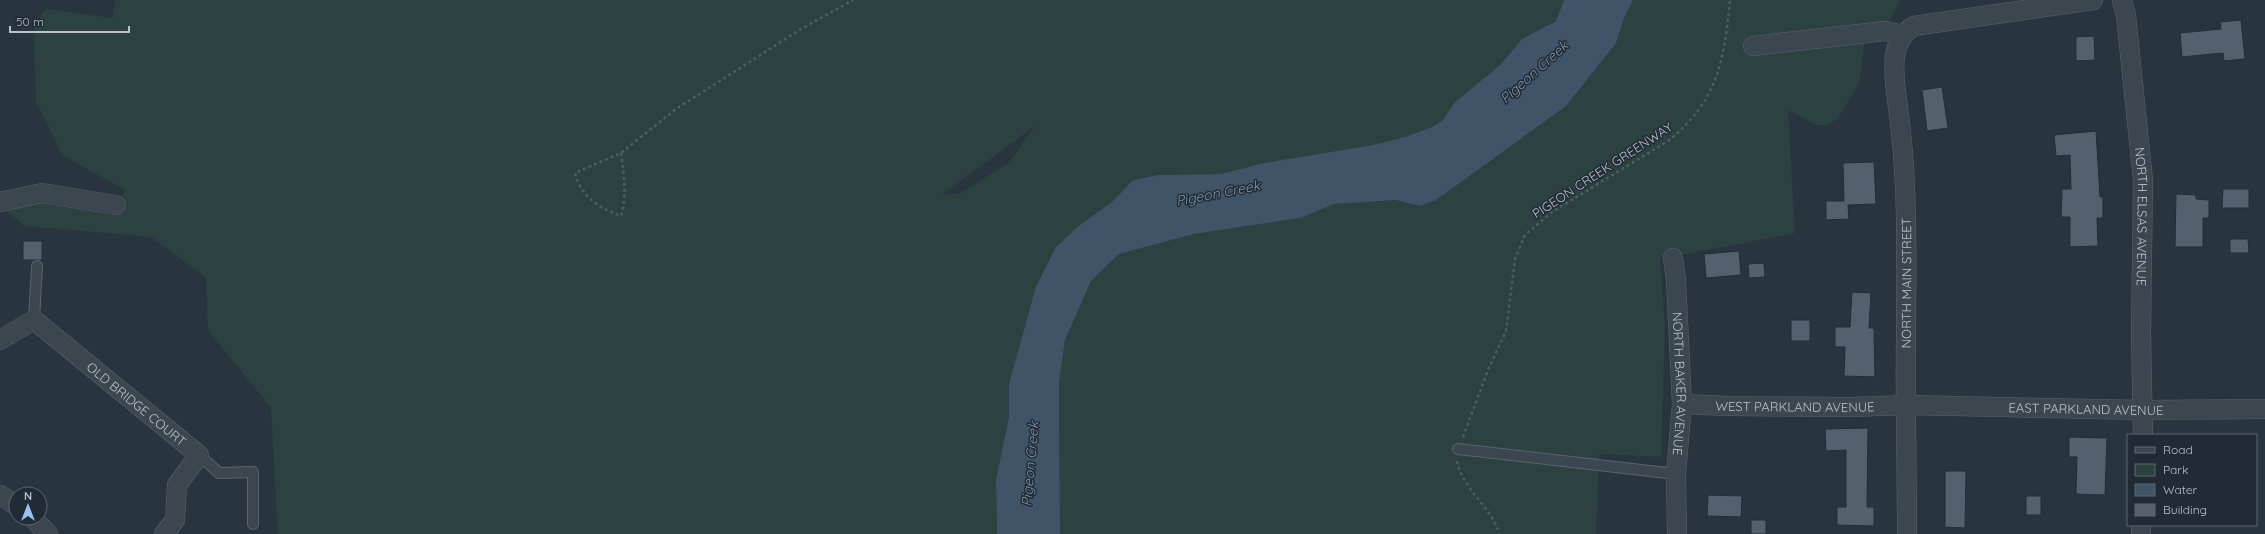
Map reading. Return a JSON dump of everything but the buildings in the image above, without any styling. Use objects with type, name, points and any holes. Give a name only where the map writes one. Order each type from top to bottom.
[{"type":"street","points":[[1753,46],[1885,31],[1903,35],[1914,26],[1932,22],[2093,0]]},
{"type":"street","name":"NORTH ELSAS AVENUE","points":[[2122,0],[2126,16],[2143,180],[2141,334],[2143,434]]},
{"type":"street","name":"NORTH MAIN STREET","points":[[1903,35],[1896,47],[1893,67],[1904,148],[1906,182],[1907,534]]},
{"type":"street","points":[[0,202],[42,193],[116,205]]},
{"type":"street","name":"NORTH BAKER AVENUE","points":[[1672,258],[1676,280],[1682,404],[1676,474],[1677,534]]},
{"type":"street","points":[[0,340],[34,320]]},
{"type":"street","name":"OLD BRIDGE COURT","points":[[34,320],[200,455],[177,485],[175,520],[164,534]]},
{"type":"street","name":"WEST PARKLAND AVENUE","points":[[1682,404],[1850,407],[1907,405]]},
{"type":"street","name":"EAST PARKLAND AVENUE","points":[[1907,405],[2143,410],[2265,410]]},
{"type":"street","points":[[40,526],[48,534]]},
{"type":"lane","points":[[34,320],[37,266]]},
{"type":"lane","points":[[1458,449],[1676,474]]},
{"type":"lane","points":[[200,455],[219,473],[253,472],[253,524]]},
{"type":"path","points":[[621,153],[625,182],[624,204],[620,216],[602,209],[590,199],[578,184],[576,173],[621,153],[676,109],[801,29],[853,0]]},
{"type":"path","name":"PIGEON CREEK GREENWAY","points":[[1499,534],[1488,514],[1461,474],[1457,462],[1458,449],[1488,370],[1506,331],[1515,259],[1525,235],[1552,212],[1668,141],[1683,129],[1696,113],[1718,75],[1726,45],[1730,0]]},
{"type":"green space","points":[[116,0],[1564,0],[1556,21],[1522,39],[1501,64],[1454,103],[1442,121],[1432,127],[1405,137],[1373,145],[1264,163],[1221,174],[1158,175],[1133,180],[1112,202],[1081,224],[1009,384],[1009,417],[996,479],[997,534],[278,534],[271,408],[208,330],[206,278],[151,237],[24,226],[6,210],[26,199],[116,212],[125,190],[62,155],[36,102],[34,28],[45,9],[112,18]],"holes":[[[1036,125],[1008,163],[961,193],[942,195]]]},
{"type":"green space","points":[[1633,0],[1901,0],[1890,20],[1865,37],[1859,84],[1838,118],[1828,125],[1816,125],[1788,110],[1795,233],[1660,259],[1665,326],[1661,457],[1599,454],[1596,534],[1060,534],[1059,383],[1065,340],[1091,281],[1119,254],[1194,234],[1300,218],[1334,204],[1396,200],[1420,206],[1624,18]]},
{"type":"water","name":"Pigeon Creek","points":[[1564,0],[1633,0],[1624,18],[1616,43],[1566,106],[1436,200],[1420,206],[1396,200],[1334,204],[1300,218],[1194,234],[1119,254],[1091,281],[1065,340],[1059,383],[1060,534],[997,534],[996,479],[1009,417],[1009,384],[1036,287],[1056,247],[1081,224],[1112,202],[1133,180],[1158,175],[1221,174],[1264,163],[1373,145],[1405,137],[1432,127],[1442,121],[1454,103],[1501,64],[1522,39],[1556,21]]}]
